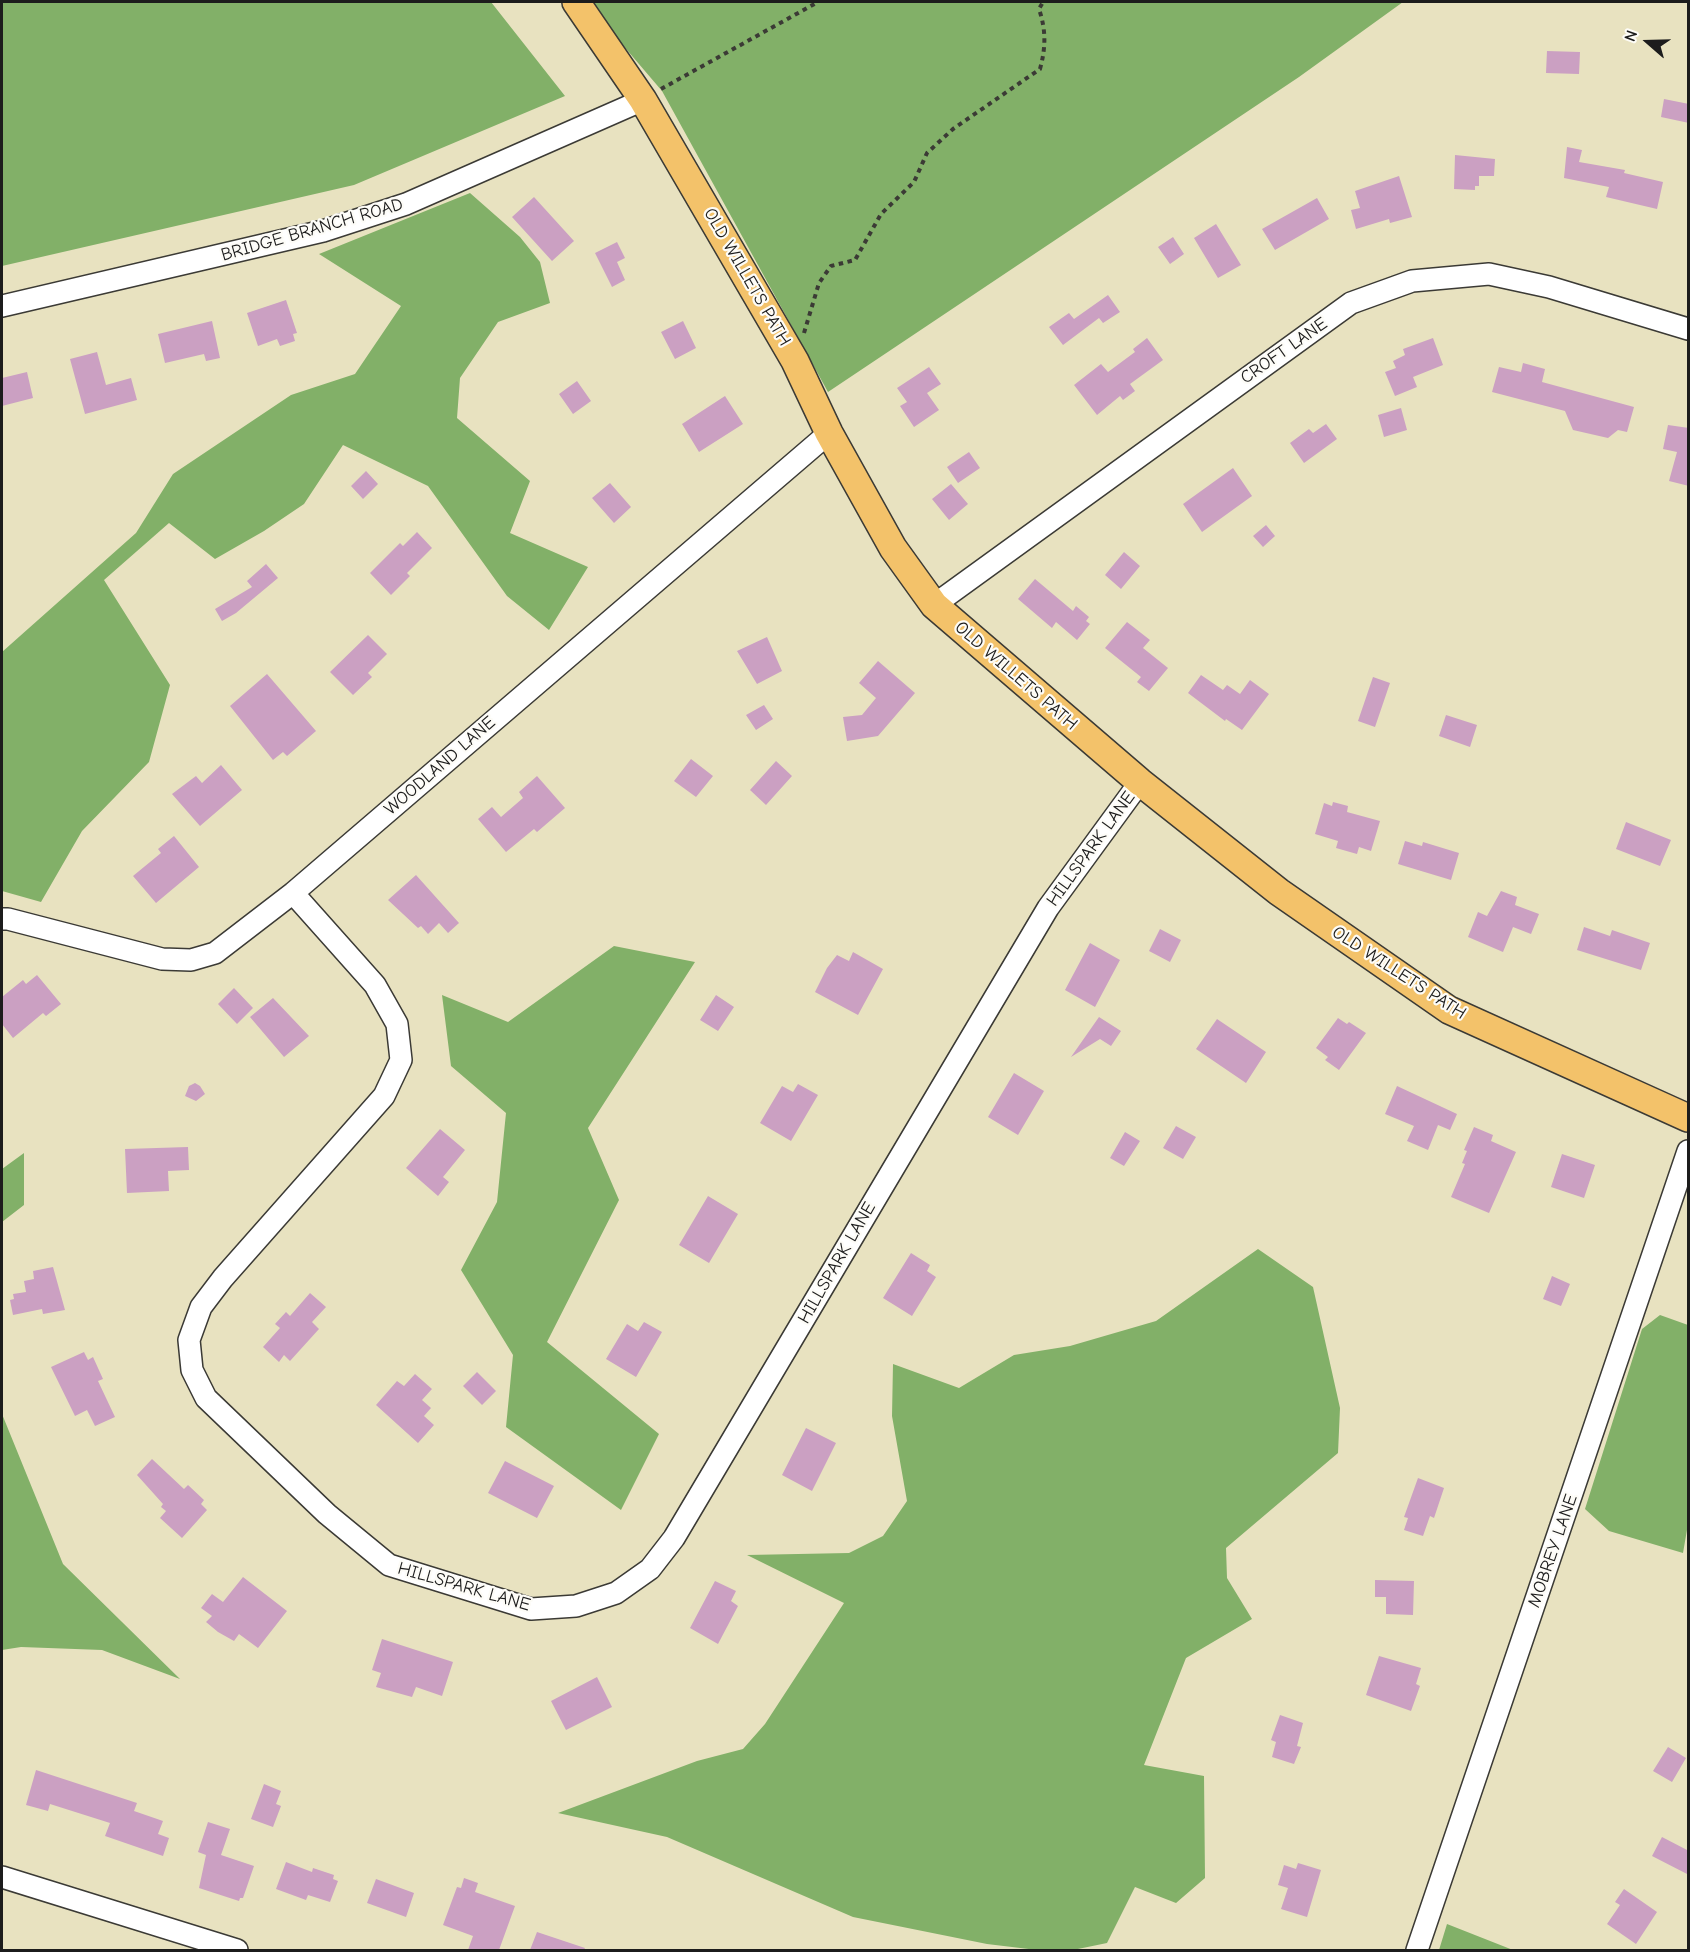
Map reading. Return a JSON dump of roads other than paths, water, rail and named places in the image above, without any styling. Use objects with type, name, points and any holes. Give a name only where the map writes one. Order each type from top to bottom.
[{"type":"main road","name":"OLD WILLETS PATH","points":[[576,2],[643,100],[798,366],[829,433],[893,548],[934,605],[1140,782],[1279,892],[1449,1010],[1689,1118]]},
{"type":"street","name":"BRIDGE BRANCH ROAD","points":[[2,306],[241,252],[365,218],[406,204],[643,100]]},
{"type":"street","name":"CROFT LANE","points":[[934,605],[1351,303],[1412,281],[1490,274],[1550,287],[1689,329]]},
{"type":"street","name":"WOODLAND LANE","points":[[2,919],[8,918],[162,959],[191,960],[222,948],[293,892],[829,433]]},
{"type":"street","name":"HILLSPARK LANE","points":[[293,892],[375,985],[397,1024],[400,1060],[384,1096],[223,1278],[201,1307],[189,1340],[192,1370],[206,1398],[327,1514],[389,1565],[531,1609],[576,1606],[616,1593],[650,1569],[674,1538],[1048,908],[1140,782]]},
{"type":"street","name":"MOBREY LANE","points":[[1417,1950],[1689,1152]]},
{"type":"street","points":[[2,1876],[237,1950]]}]
